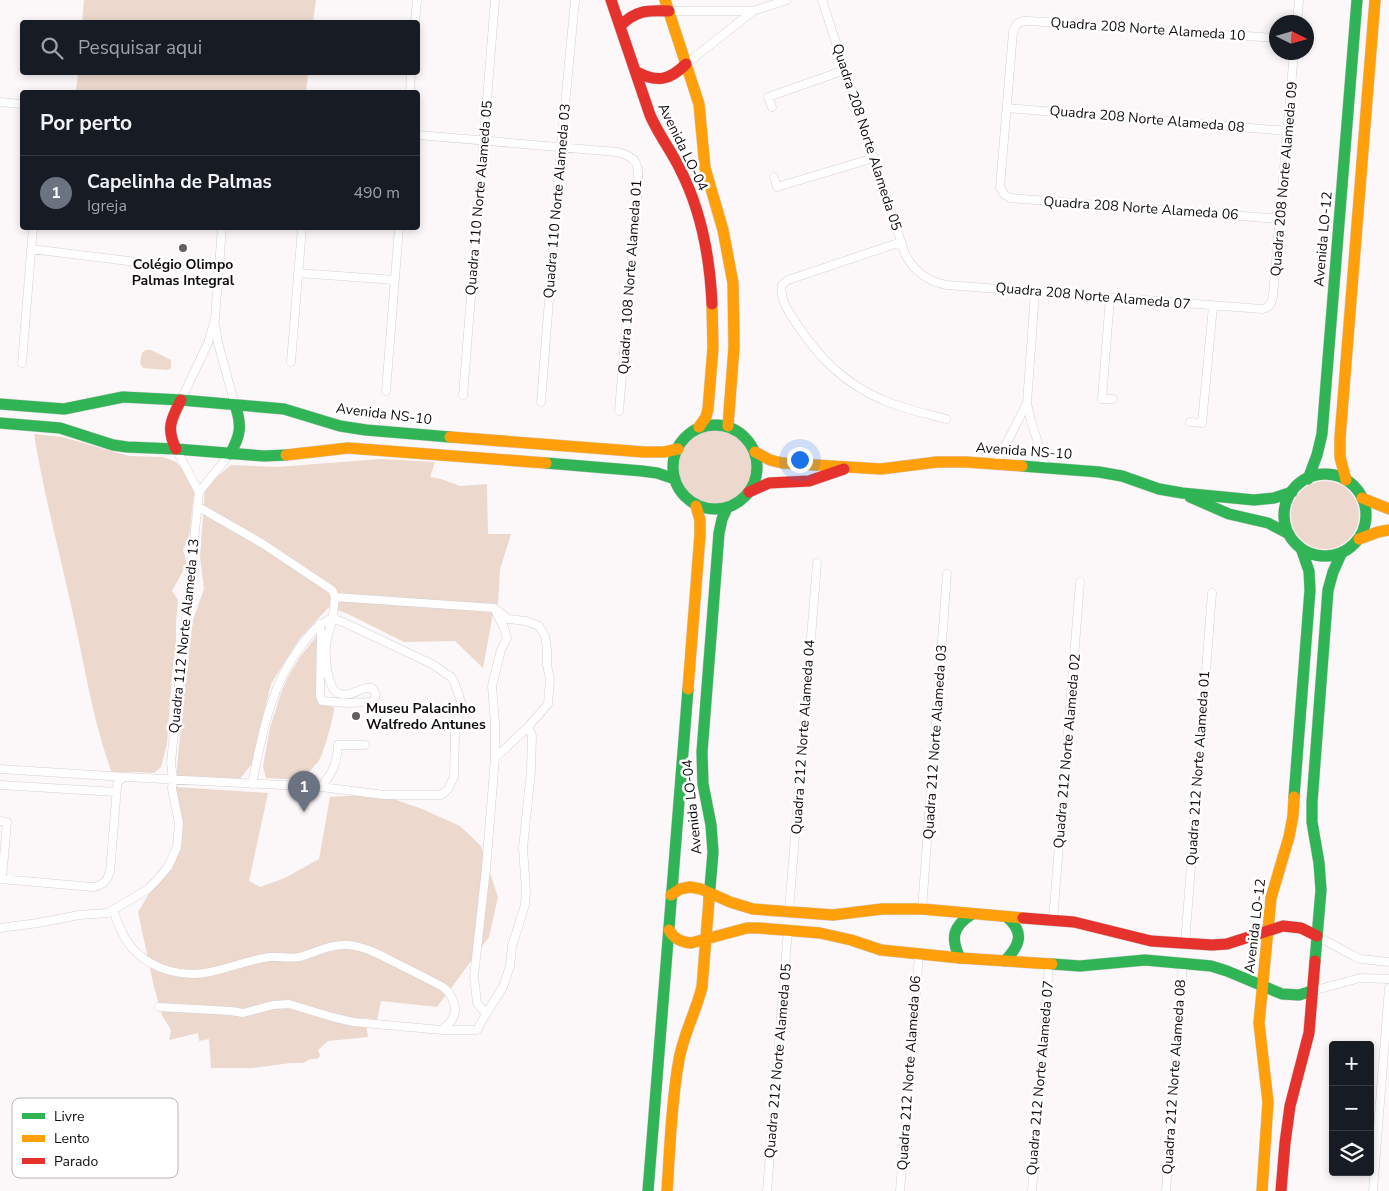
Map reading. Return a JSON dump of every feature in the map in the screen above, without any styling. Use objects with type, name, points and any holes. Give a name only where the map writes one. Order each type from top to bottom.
[{"type":"street","points":[[415,20],[417,0]]},
{"type":"street","name":"Quadra 110 Norte Alameda 05","points":[[463,395],[495,0]]},
{"type":"street","name":"Quadra 110 Norte Alameda 03","points":[[541,402],[561,147],[575,0]]},
{"type":"street","name":"Avenida LO-04","points":[[612,0],[653,122],[679,166],[699,218],[707,251],[713,296],[713,344],[708,409],[706,417],[699,427]]},
{"type":"street","points":[[635,71],[646,77],[660,79],[673,76],[753,11],[788,0]]},
{"type":"street","name":"Quadra 208 Norte Alameda 05","points":[[822,0],[901,242],[907,257],[917,270]]},
{"type":"street","points":[[1298,15],[1299,0]]},
{"type":"street","name":"Avenida LO-12","points":[[1308,479],[1318,455],[1322,434],[1357,0]]},
{"type":"street","points":[[1301,548],[1310,554],[1334,556],[1352,546],[1359,539],[1364,530],[1366,520],[1365,506],[1362,498],[1356,488],[1346,480],[1340,457],[1340,438],[1375,0]]},
{"type":"street","points":[[620,26],[635,13],[667,5],[753,11]]},
{"type":"street","name":"Avenida LO-04","points":[[667,5],[699,104],[706,168],[723,230],[733,283],[734,347],[728,426]]},
{"type":"street","name":"Quadra 208 Norte Alameda 10","points":[[1007,108],[1013,32],[1015,26],[1020,22],[1029,21],[1269,38]]},
{"type":"street","name":"Quadra 208 Norte Alameda 09","points":[[1270,304],[1274,294],[1293,60]]},
{"type":"street","points":[[772,107],[768,97],[845,70]]},
{"type":"street","points":[[410,90],[411,75]]},
{"type":"street","points":[[0,102],[20,104]]},
{"type":"street","name":"Quadra 208 Norte Alameda 08","points":[[1007,108],[1288,131]]},
{"type":"street","name":"Quadra 208 Norte Alameda 06","points":[[1007,108],[1000,187],[1004,194],[1010,198],[1280,219]]},
{"type":"street","name":"Quadra 108 Norte Alameda 01","points":[[420,135],[617,152],[627,154],[636,162],[638,168],[620,411]]},
{"type":"street","points":[[774,177],[777,187],[874,158]]},
{"type":"street","points":[[22,362],[33,230]]},
{"type":"street","points":[[215,319],[208,343],[171,419],[170,426],[176,449],[199,492],[230,454],[241,429],[241,423],[218,344],[215,319],[222,230]]},
{"type":"street","points":[[291,362],[302,230]]},
{"type":"street","points":[[386,391],[399,230]]},
{"type":"street","points":[[901,242],[788,280],[782,285],[781,295],[788,311],[806,338],[823,359],[837,372],[859,388],[884,401],[946,419]]},
{"type":"street","points":[[31,249],[154,264]]},
{"type":"street","name":"Quadra 208 Norte Alameda 07","points":[[917,270],[927,279],[943,284],[1213,306],[1263,309],[1270,304]]},
{"type":"street","points":[[298,273],[395,280]]},
{"type":"street","points":[[1036,292],[1027,403],[1046,468]]},
{"type":"street","points":[[1110,298],[1102,398],[1114,399]]},
{"type":"street","points":[[1190,422],[1202,423],[1213,306]]},
{"type":"street","name":"Avenida NS-10","points":[[0,404],[64,409],[123,398],[181,400],[284,409],[340,426],[366,430],[644,452],[664,452],[678,449]]},
{"type":"street","points":[[996,464],[1027,403]]},
{"type":"street","points":[[0,423],[60,428],[113,445],[127,447],[281,456],[348,448],[642,471],[657,473],[675,480]]},
{"type":"street","points":[[727,508],[716,510],[696,506],[683,494],[675,480],[673,471],[678,449],[687,436],[699,427],[713,424],[728,426]]},
{"type":"street","name":"Avenida NS-10","points":[[728,426],[746,437],[755,452],[770,460],[782,463],[860,468],[887,468],[950,462],[996,464],[1108,473],[1159,489],[1260,500],[1292,492],[1299,484],[1317,475],[1328,474],[1346,480]]},
{"type":"street","points":[[749,492],[754,484],[757,472],[755,452]]},
{"type":"street","name":"Avenida NS-10","points":[[727,508],[740,502],[749,492],[769,483],[806,482],[841,470],[860,468]]},
{"type":"street","name":"Quadra 112 Norte Alameda 13","points":[[113,910],[148,889],[168,866],[177,847],[179,822],[172,789],[171,762],[199,492]]},
{"type":"street","points":[[1289,534],[1285,514],[1287,502],[1292,492]]},
{"type":"street","name":"Avenida NS-10","points":[[1182,493],[1223,512],[1268,523],[1289,534],[1301,548]]},
{"type":"street","points":[[1362,498],[1389,509]]},
{"type":"street","points":[[197,506],[272,549],[332,590],[335,596],[326,646],[328,675],[332,687],[339,694],[347,695],[366,687],[372,688],[376,694],[374,701],[333,703],[322,700],[320,696],[320,624]]},
{"type":"street","name":"Avenida LO-04","points":[[648,1191],[700,535],[700,520],[696,506]]},
{"type":"street","name":"Avenida LO-04","points":[[667,1191],[679,1058],[685,1035],[701,992],[706,939],[712,843],[701,760],[719,534],[722,519],[727,508]]},
{"type":"street","points":[[1359,539],[1389,530]]},
{"type":"street","name":"Avenida LO-12","points":[[1262,1191],[1268,1092],[1259,1023],[1274,881],[1290,836],[1293,816],[1310,583],[1309,569],[1301,548]]},
{"type":"street","points":[[1281,1191],[1289,1113],[1309,1033],[1321,884],[1312,822],[1313,793],[1328,590],[1332,574],[1342,552]]},
{"type":"street","name":"Quadra 212 Norte Alameda 04","points":[[789,911],[817,563]]},
{"type":"street","name":"Quadra 212 Norte Alameda 03","points":[[922,909],[947,574]]},
{"type":"street","name":"Quadra 212 Norte Alameda 02","points":[[1053,920],[1080,582]]},
{"type":"street","name":"Quadra 212 Norte Alameda 01","points":[[1185,944],[1212,593]]},
{"type":"street","points":[[335,596],[494,608],[508,619],[526,621],[539,626],[545,636],[547,649],[547,665],[550,679],[548,704],[528,727],[495,758]]},
{"type":"street","points":[[486,1014],[477,1003],[474,976],[486,869],[495,758],[492,686],[501,650],[507,638],[494,608]]},
{"type":"street","points":[[0,769],[173,780],[252,784],[321,787],[384,795],[441,795],[448,789],[454,776],[455,731],[461,708],[455,684],[451,677],[443,670],[332,618],[320,624],[298,650],[281,678],[268,710],[252,784]]},
{"type":"street","points":[[159,1007],[243,1013],[273,1005],[289,1004],[353,1022],[442,1030],[477,1030],[503,987],[510,966],[512,946],[525,905],[526,891],[522,848],[532,772],[532,736],[528,727]]},
{"type":"street","points":[[321,787],[334,768],[337,760],[338,745],[365,746]]},
{"type":"street","points":[[0,821],[7,822],[1,879],[98,886],[104,883],[110,872],[116,792],[118,781],[125,777]]},
{"type":"street","points":[[0,785],[116,792]]},
{"type":"street","points":[[671,896],[680,889],[690,886],[701,888],[730,902],[746,907],[833,914],[882,909],[922,909],[1053,920],[1088,925],[1135,938],[1185,944],[1227,944],[1277,928],[1290,926],[1304,928],[1361,959],[1389,962]]},
{"type":"street","points":[[0,928],[79,915],[108,913],[113,910],[120,929],[133,949],[149,962],[177,973],[196,974],[271,957],[286,959],[299,957],[324,947],[357,946],[443,986],[450,992],[455,1011],[453,1020],[442,1030]]},
{"type":"street","points":[[960,958],[954,941],[956,927],[972,914]]},
{"type":"street","points":[[1005,961],[1013,954],[1019,937],[1016,926],[1007,917]]},
{"type":"street","points":[[668,930],[682,942],[691,943],[751,928],[820,933],[851,940],[881,950],[918,955],[1080,966],[1146,960],[1183,963],[1217,967],[1282,994],[1292,996],[1360,978],[1389,979]]},
{"type":"street","name":"Quadra 212 Norte Alameda 05","points":[[767,1191],[788,930]]},
{"type":"street","name":"Quadra 212 Norte Alameda 06","points":[[900,1191],[918,955]]},
{"type":"street","name":"Quadra 212 Norte Alameda 08","points":[[1166,1191],[1183,963]]},
{"type":"street","name":"Quadra 212 Norte Alameda 07","points":[[1032,1191],[1050,965]]},
{"type":"street","points":[[1373,1191],[1389,988]]},
{"type":"shaded area","points":[[84,0],[316,0],[313,20],[82,20]]},
{"type":"shaded area","points":[[78,75],[308,75],[306,90],[76,90]]},
{"type":"shaded area","points":[[146,350],[151,350],[171,360],[171,368],[168,370],[143,368],[140,363],[142,353]]},
{"type":"shaded area","points":[[708,430],[722,430],[736,436],[746,446],[752,460],[750,481],[736,498],[722,504],[708,504],[694,498],[684,488],[678,474],[678,460],[684,446],[694,436]]},
{"type":"shaded area","points":[[34,434],[62,437],[129,456],[163,457],[176,462],[190,477],[193,485],[194,494],[189,537],[183,550],[187,564],[172,591],[178,600],[176,647],[167,744],[161,767],[154,773],[112,773],[105,754],[94,714],[47,502]]},
{"type":"shaded area","points":[[381,459],[435,462],[430,477],[460,486],[487,484],[488,534],[511,534],[500,569],[498,604],[494,608],[483,668],[455,641],[404,642],[348,614],[329,607],[300,638],[271,684],[254,761],[239,780],[176,779],[193,620],[204,589],[200,557],[205,487],[231,465],[277,467]]},
{"type":"shaded area","points":[[1318,481],[1332,481],[1344,486],[1354,496],[1359,508],[1359,522],[1354,534],[1344,544],[1332,549],[1318,549],[1306,544],[1296,534],[1291,522],[1291,508],[1296,496],[1306,486]]},
{"type":"shaded area","points":[[318,633],[324,705],[334,708],[323,752],[318,762],[301,780],[266,778],[263,766],[270,728],[281,693],[300,657]]},
{"type":"shaded area","points":[[176,787],[268,793],[249,881],[260,887],[285,878],[319,859],[330,797],[379,794],[422,809],[460,826],[481,846],[498,897],[489,937],[437,1007],[381,1001],[377,1020],[366,1018],[368,1037],[328,1041],[318,1050],[320,1056],[317,1059],[310,1059],[303,1063],[252,1068],[211,1068],[209,1039],[199,1041],[198,1033],[169,1040],[171,1030],[162,1015],[154,987],[138,912],[181,841]]},
{"type":"traffic: fast","points":[[1308,479],[1322,434],[1357,0]]},
{"type":"traffic: fast","points":[[0,404],[64,409],[123,397],[181,400],[284,409],[340,426],[450,437]]},
{"type":"traffic: fast","points":[[230,454],[239,430],[239,418],[235,405]]},
{"type":"traffic: fast","points":[[0,423],[60,428],[113,445],[127,447],[264,456],[286,455]]},
{"type":"traffic: fast","points":[[707,425],[723,425],[739,432],[750,443],[757,459],[757,467],[754,483],[745,497],[739,502],[723,509],[707,509],[691,502],[680,491],[673,475],[673,459],[680,443],[691,432],[707,425]]},
{"type":"traffic: fast","points":[[546,463],[642,471],[657,473],[675,479]]},
{"type":"traffic: fast","points":[[1022,466],[1099,472],[1122,476],[1159,489],[1254,500],[1274,498],[1292,492]]},
{"type":"traffic: fast","points":[[1325,474],[1341,477],[1354,486],[1363,499],[1366,515],[1363,531],[1354,544],[1341,553],[1325,556],[1309,553],[1296,544],[1287,531],[1284,515],[1287,499],[1296,486],[1309,477],[1325,474]]},
{"type":"traffic: fast","points":[[1190,497],[1229,514],[1268,523],[1289,534]]},
{"type":"traffic: fast","points":[[709,900],[713,852],[711,825],[703,784],[702,752],[719,533],[727,508]]},
{"type":"traffic: fast","points":[[1294,797],[1310,590],[1309,571],[1301,548]]},
{"type":"traffic: fast","points":[[1315,961],[1321,890],[1319,863],[1312,822],[1312,802],[1328,590],[1333,572],[1342,552]]},
{"type":"traffic: fast","points":[[648,1191],[688,689]]},
{"type":"traffic: fast","points":[[960,958],[955,944],[955,933],[961,923],[972,914]]},
{"type":"traffic: fast","points":[[1005,961],[1014,950],[1018,939],[1016,928],[1007,917]]},
{"type":"traffic: fast","points":[[1052,964],[1080,966],[1145,960],[1211,966],[1282,994],[1299,995],[1312,991]]},
{"type":"traffic: slow","points":[[665,0],[699,104],[705,168],[723,230],[733,283],[734,347],[728,426]]},
{"type":"traffic: slow","points":[[1346,480],[1340,457],[1340,438],[1375,0]]},
{"type":"traffic: slow","points":[[699,427],[706,417],[708,409],[713,348],[712,304]]},
{"type":"traffic: slow","points":[[450,437],[644,452],[664,452],[678,449]]},
{"type":"traffic: slow","points":[[286,455],[348,448],[546,463]]},
{"type":"traffic: slow","points":[[755,452],[770,460],[782,463],[881,469],[937,462],[1022,466]]},
{"type":"traffic: slow","points":[[1362,498],[1389,509]]},
{"type":"traffic: slow","points":[[688,689],[700,535],[700,520],[696,506]]},
{"type":"traffic: slow","points":[[1359,539],[1389,530]]},
{"type":"traffic: slow","points":[[1262,1191],[1268,1102],[1259,1023],[1271,898],[1289,837],[1294,797]]},
{"type":"traffic: slow","points":[[671,895],[680,889],[690,887],[701,889],[730,902],[753,909],[833,915],[882,909],[922,909],[1023,918]]},
{"type":"traffic: slow","points":[[667,1191],[676,1076],[683,1042],[702,987],[709,900]]},
{"type":"traffic: slow","points":[[669,930],[678,940],[691,943],[747,928],[759,928],[820,933],[851,940],[881,950],[960,958],[1052,964]]},
{"type":"traffic: jam","points":[[611,0],[650,115],[673,155],[694,201],[707,252],[712,304]]},
{"type":"traffic: jam","points":[[620,26],[631,17],[643,12],[669,11]]},
{"type":"traffic: jam","points":[[635,71],[656,79],[668,77],[686,64]]},
{"type":"traffic: jam","points":[[176,449],[171,436],[171,424],[181,400]]},
{"type":"traffic: jam","points":[[749,492],[769,483],[809,481],[844,469]]},
{"type":"traffic: jam","points":[[1023,918],[1074,922],[1151,941],[1212,945],[1227,944],[1283,926],[1301,928],[1317,936]]},
{"type":"traffic: jam","points":[[1281,1191],[1290,1106],[1309,1033],[1315,961]]},
{"type":"place","name":"Colégio Olimpo Palmas Integral","points":[[183,248]]},
{"type":"place","name":"Museu Palacinho Walfredo Antunes","points":[[356,716]]},
{"type":"place","name":"Capelinha de Palmas","points":[[304,812]]}]
